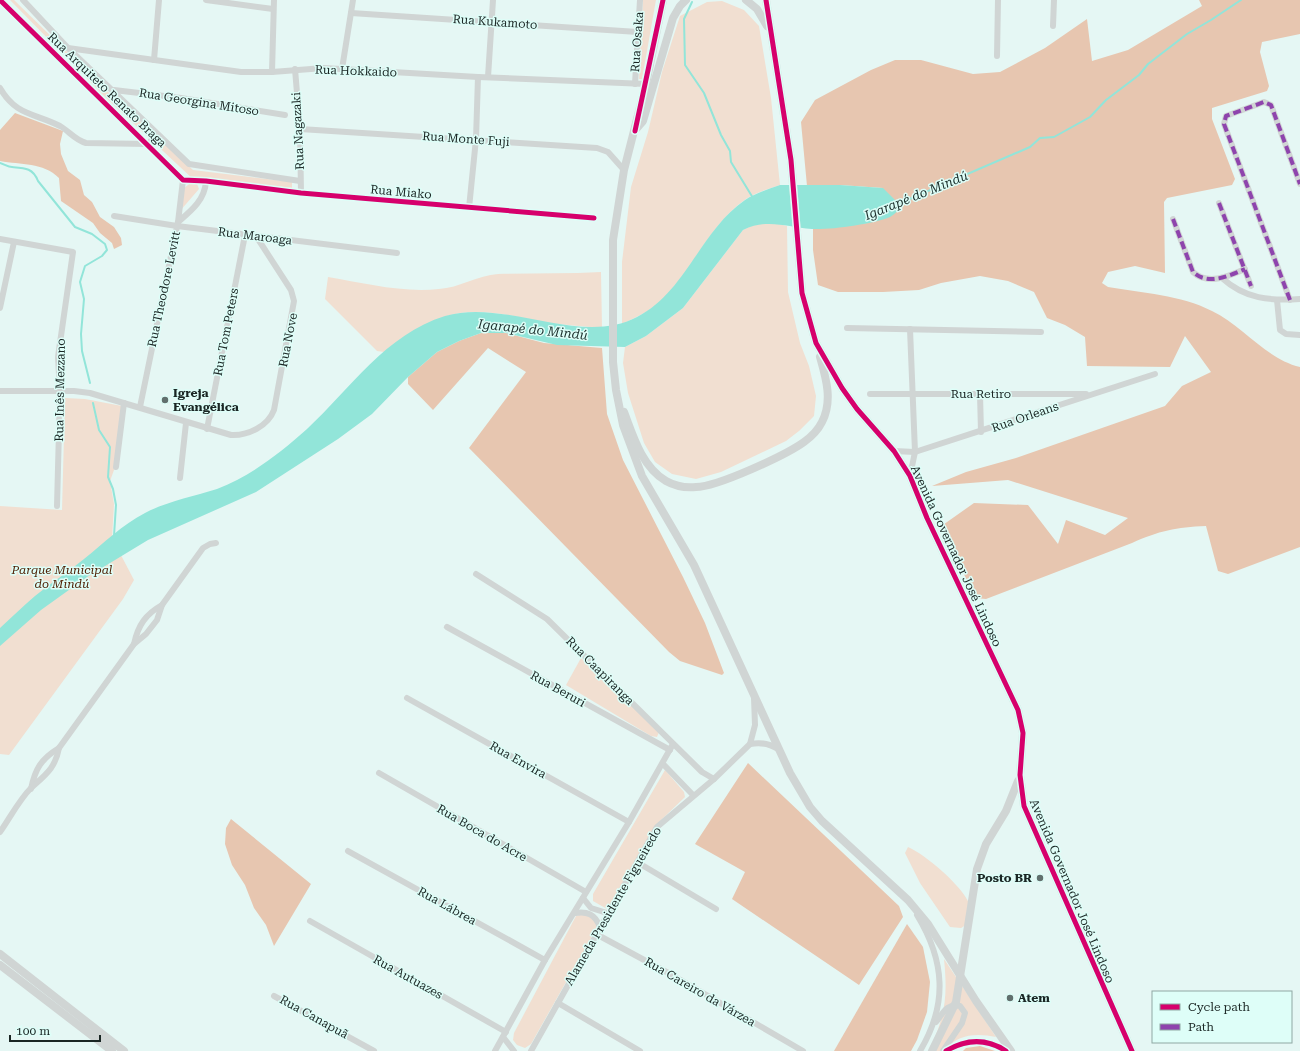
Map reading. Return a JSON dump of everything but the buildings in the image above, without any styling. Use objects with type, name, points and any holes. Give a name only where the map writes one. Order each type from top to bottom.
[{"type":"main road","points":[[663,0],[646,84],[624,170],[613,240],[613,362],[616,390],[623,425],[642,476],[683,544],[799,790],[810,807],[839,838],[908,900],[928,924],[976,1001],[1011,1051]]},
{"type":"main road","points":[[635,131],[643,121],[673,18],[680,6],[686,0]]},
{"type":"main road","points":[[746,0],[757,9],[766,22],[770,36]]},
{"type":"main road","name":"Avenida Governador José Lindoso","points":[[766,0],[770,36],[791,160],[797,228],[798,261],[802,293],[816,343],[842,388],[857,409],[894,451],[910,476],[928,518],[1018,710],[1023,733],[1020,775],[1024,806],[1132,1051]]},
{"type":"main road","points":[[616,390],[643,456],[655,472],[666,481],[681,487],[696,488],[710,485],[767,462],[797,446],[810,437],[818,428],[826,409],[828,394],[827,381],[816,343]]},
{"type":"main road","points":[[932,1051],[956,1002],[973,888],[983,852],[1006,811],[1020,775]]},
{"type":"main road","points":[[0,954],[124,1051]]},
{"type":"main road","points":[[0,965],[112,1051]]},
{"type":"main road","points":[[1125,1038],[1128,1051]]},
{"type":"street","points":[[23,0],[68,48],[114,90],[157,134],[192,166],[300,181]]},
{"type":"street","points":[[154,60],[159,0]]},
{"type":"street","points":[[206,0],[273,9]]},
{"type":"street","points":[[272,72],[274,0]]},
{"type":"street","points":[[342,69],[353,0]]},
{"type":"street","points":[[488,77],[493,0]]},
{"type":"street","name":"Rua Osaka","points":[[635,84],[640,0]]},
{"type":"street","points":[[997,56],[998,0]]},
{"type":"street","points":[[1053,26],[1054,0]]},
{"type":"street","name":"Rua Arquiteto Renato Braga","points":[[1,2],[148,144],[183,180]]},
{"type":"street","name":"Rua Kukamoto","points":[[351,13],[491,21],[638,32]]},
{"type":"street","name":"Rua Hokkaido","points":[[68,48],[242,72],[272,72],[295,69],[324,68],[478,77],[646,84]]},
{"type":"street","name":"Rua Nagazaki","points":[[295,69],[300,129],[301,193]]},
{"type":"street","points":[[469,208],[476,139],[478,77]]},
{"type":"street","points":[[0,88],[14,106],[46,122],[59,126],[82,142],[91,144],[148,144],[157,134]]},
{"type":"street","name":"Rua Georgina Mitoso","points":[[114,90],[181,98],[285,115]]},
{"type":"street","points":[[1290,300],[1224,124],[1226,116],[1264,102],[1271,105],[1300,184]]},
{"type":"street","name":"Rua Monte Fuji","points":[[300,129],[476,139],[597,148],[608,152],[624,170]]},
{"type":"street","points":[[178,224],[183,180],[206,181]]},
{"type":"street","name":"Rua Miako","points":[[206,181],[301,193],[594,218]]},
{"type":"street","name":"Rua Theodore Levitt","points":[[140,407],[178,224],[202,198],[206,181]]},
{"type":"street","points":[[1219,203],[1251,286]]},
{"type":"street","name":"Rua Maroaga","points":[[114,216],[178,224],[245,235],[397,252]]},
{"type":"street","points":[[1172,219],[1193,272],[1197,276],[1208,279],[1222,278],[1245,269]]},
{"type":"street","name":"Rua Tom Peters","points":[[207,429],[245,235]]},
{"type":"street","name":"Rua Nove","points":[[207,429],[232,436],[242,436],[266,423],[271,417],[294,308],[291,290],[256,236]]},
{"type":"street","points":[[0,239],[14,242],[0,308]]},
{"type":"street","name":"Rua Inês Mezzano","points":[[14,242],[72,251],[59,348],[60,392],[57,506]]},
{"type":"street","points":[[1222,278],[1242,293],[1278,300],[1300,299]]},
{"type":"street","points":[[1278,300],[1280,330],[1286,334],[1300,335]]},
{"type":"street","points":[[847,328],[1041,332]]},
{"type":"street","points":[[910,329],[915,452],[910,476]]},
{"type":"street","name":"Rua Orleans","points":[[894,451],[915,452],[1155,374]]},
{"type":"street","points":[[0,391],[83,392],[124,402],[207,429]]},
{"type":"street","name":"Rua Retiro","points":[[870,394],[1092,394]]},
{"type":"street","points":[[980,394],[980,432]]},
{"type":"street","points":[[116,467],[124,402]]},
{"type":"street","points":[[180,478],[186,423]]},
{"type":"street","points":[[31,788],[35,772],[46,756],[59,748],[134,644],[146,634],[157,620],[162,605],[203,548],[210,544],[216,543]]},
{"type":"street","name":"Rua Caapiranga","points":[[476,574],[547,619],[702,772],[714,779]]},
{"type":"street","points":[[134,644],[137,629],[150,613],[162,605]]},
{"type":"street","name":"Rua Beruri","points":[[447,627],[670,750]]},
{"type":"street","points":[[754,693],[755,725],[750,744],[759,742],[770,744],[780,750]]},
{"type":"street","name":"Rua Envira","points":[[407,698],[629,822]]},
{"type":"street","points":[[495,1051],[545,960],[629,822],[674,744]]},
{"type":"street","name":"Alameda Presidente Figueiredo","points":[[531,1051],[607,913],[659,824],[714,779],[750,744]]},
{"type":"street","points":[[0,832],[31,788],[44,778],[56,761],[59,748]]},
{"type":"street","points":[[663,764],[695,794],[704,780],[702,772]]},
{"type":"street","name":"Rua Boca do Acre","points":[[379,773],[585,895],[591,908],[607,913]]},
{"type":"street","name":"Rua Lábrea","points":[[348,851],[545,960]]},
{"type":"street","points":[[637,862],[716,909]]},
{"type":"street","points":[[908,900],[931,942],[938,966],[938,1008],[934,1026]]},
{"type":"street","points":[[574,913],[584,912],[593,915],[600,926]]},
{"type":"street","name":"Rua Autuazes","points":[[310,922],[505,1034]]},
{"type":"street","name":"Rua Careiro da Várzea","points":[[596,934],[672,975],[803,1051]]},
{"type":"street","name":"Rua Canapuã","points":[[274,996],[374,1051]]},
{"type":"street","points":[[558,1003],[640,1051]]},
{"type":"street","points":[[920,1051],[946,1008],[950,1006],[960,1006],[965,1013],[962,1023],[944,1051]]},
{"type":"street","points":[[505,1034],[514,1051]]},
{"type":"street","points":[[944,1051],[957,1045],[976,1041],[991,1043],[1006,1051]]},
{"type":"green space","points":[[10,0],[14,0],[107,91],[193,170],[292,182],[292,188],[200,178],[196,181],[199,189],[180,211],[183,189],[194,180],[103,95]]},
{"type":"green space","points":[[643,0],[656,0],[642,79],[639,79]]},
{"type":"green space","points":[[722,1],[744,10],[759,26],[771,98],[780,185],[754,194],[733,209],[722,220],[676,285],[665,297],[651,309],[622,324],[622,262],[631,187],[648,132],[662,72],[680,16],[707,2]]},
{"type":"green space","points":[[774,223],[787,226],[788,292],[800,343],[809,366],[816,396],[814,416],[786,441],[721,472],[696,479],[672,474],[655,462],[644,443],[628,393],[623,363],[625,347],[646,336],[683,308],[743,230],[755,224]]},
{"type":"green space","points":[[601,272],[602,328],[551,323],[494,313],[469,312],[444,317],[428,323],[384,352],[377,351],[325,299],[328,277],[397,289],[425,290],[446,288],[498,274]]},
{"type":"green space","name":"Parque Municipal do Mindú","points":[[65,398],[85,399],[122,406],[114,470],[110,481],[114,504],[112,538],[134,580],[123,599],[9,755],[0,754],[0,506],[62,510]]},
{"type":"green space","points":[[581,658],[659,732],[657,737],[651,736],[566,685]]},
{"type":"green space","points":[[665,770],[684,792],[685,797],[659,822],[607,909],[593,901],[593,894]]},
{"type":"green space","points":[[908,847],[933,863],[959,888],[969,903],[971,922],[961,928],[950,927],[920,883],[905,853]]},
{"type":"green space","points":[[586,913],[596,921],[596,929],[531,1044],[525,1048],[517,1045],[513,1040],[514,1033],[576,916]]},
{"type":"green space","points":[[944,959],[996,1037],[981,1035],[967,1036],[955,1041],[944,1051],[929,1051],[939,1027],[944,1006],[946,985]]},
{"type":"shaded area","points":[[1199,0],[1300,0],[1300,34],[1262,42],[1260,52],[1269,86],[1267,91],[1212,108],[1212,119],[1235,179],[1232,185],[1167,198],[1164,202],[1165,273],[1135,266],[1108,272],[1102,283],[1108,287],[1161,295],[1187,301],[1212,311],[1223,317],[1276,357],[1300,367],[1300,547],[1228,574],[1218,571],[1206,526],[1186,527],[1151,535],[986,599],[976,598],[940,527],[974,503],[1028,505],[1058,544],[1066,520],[1105,535],[1128,518],[1008,480],[932,486],[966,472],[1016,458],[1165,406],[1182,386],[1211,372],[1185,336],[1170,367],[1087,366],[1085,337],[1065,325],[1047,318],[1034,292],[1008,281],[980,276],[941,283],[919,290],[883,292],[838,292],[818,285],[813,250],[813,229],[867,223],[883,188],[840,185],[807,186],[801,122],[815,100],[871,70],[895,60],[921,60],[973,74],[1000,72],[1045,48],[1087,19],[1092,61],[1128,50],[1202,6]]},
{"type":"shaded area","points":[[15,113],[63,131],[60,144],[61,154],[68,171],[80,180],[84,195],[92,202],[100,217],[114,227],[121,238],[122,245],[114,249],[112,243],[100,233],[93,223],[61,201],[59,178],[53,173],[46,169],[31,165],[0,161],[0,130]]},
{"type":"shaded area","points":[[481,333],[506,333],[544,343],[602,348],[607,414],[623,460],[705,623],[724,673],[722,675],[680,661],[669,652],[469,448],[526,372],[488,348],[433,410],[408,384],[408,377],[437,352],[459,341]]},
{"type":"shaded area","points":[[748,763],[899,906],[903,917],[859,985],[732,899],[745,872],[695,844]]},
{"type":"shaded area","points":[[231,819],[311,884],[274,946],[266,925],[254,908],[245,885],[232,865],[225,844],[226,828]]},
{"type":"shaded area","points":[[907,924],[923,947],[930,982],[927,1012],[917,1040],[911,1051],[834,1051]]},
{"type":"shaded area","points":[[980,1046],[995,1051],[963,1051],[966,1048]]},
{"type":"water","points":[[780,185],[840,185],[883,188],[902,207],[893,215],[883,220],[852,226],[830,229],[812,229],[777,224],[761,224],[743,230],[683,308],[646,336],[625,347],[557,345],[506,333],[481,333],[459,341],[437,352],[408,377],[372,414],[338,439],[256,492],[148,540],[87,577],[41,610],[0,646],[0,628],[35,596],[121,529],[145,513],[171,502],[230,484],[265,463],[307,429],[370,364],[387,349],[424,324],[445,316],[468,312],[518,316],[567,325],[592,327],[615,325],[637,317],[654,306],[668,293],[716,228],[729,213],[745,200],[762,191]]},
{"type":"waterway","name":"Igarapé do Mindú","points":[[898,204],[1030,147],[1040,138],[1054,137],[1090,117],[1106,100],[1139,75],[1148,64],[1187,34],[1241,0]]},
{"type":"waterway","points":[[692,2],[684,19],[685,65],[704,93],[721,135],[730,151],[731,162],[753,198]]},
{"type":"waterway","points":[[0,163],[9,167],[25,168],[34,173],[38,181],[75,227],[92,234],[105,244],[107,250],[102,256],[85,266],[80,282],[84,299],[81,334],[82,351],[90,383]]},
{"type":"waterway","points":[[93,403],[99,430],[110,447],[108,477],[113,489],[116,505],[114,536]]},
{"type":"marked path","points":[[1290,300],[1224,124],[1226,116],[1264,102],[1271,105],[1300,184]]},
{"type":"marked path","points":[[1219,203],[1251,286]]},
{"type":"marked path","points":[[1173,219],[1193,272],[1199,276],[1212,279],[1225,277],[1245,269]]},
{"type":"cycle path","points":[[0,0],[183,180],[206,181],[301,193],[594,218]]},
{"type":"cycle path","points":[[635,131],[663,0]]},
{"type":"cycle path","points":[[766,0],[791,160],[802,293],[816,343],[842,388],[857,409],[894,451],[910,476],[927,518],[1018,710],[1023,733],[1020,775],[1024,806],[1132,1051]]},
{"type":"cycle path","points":[[946,1051],[968,1042],[984,1042],[1006,1051]]},
{"type":"place","name":"Igreja Evangélica","points":[[165,400]]},
{"type":"place","name":"Posto BR","points":[[1040,878]]},
{"type":"place","name":"Atem","points":[[1010,998]]}]
